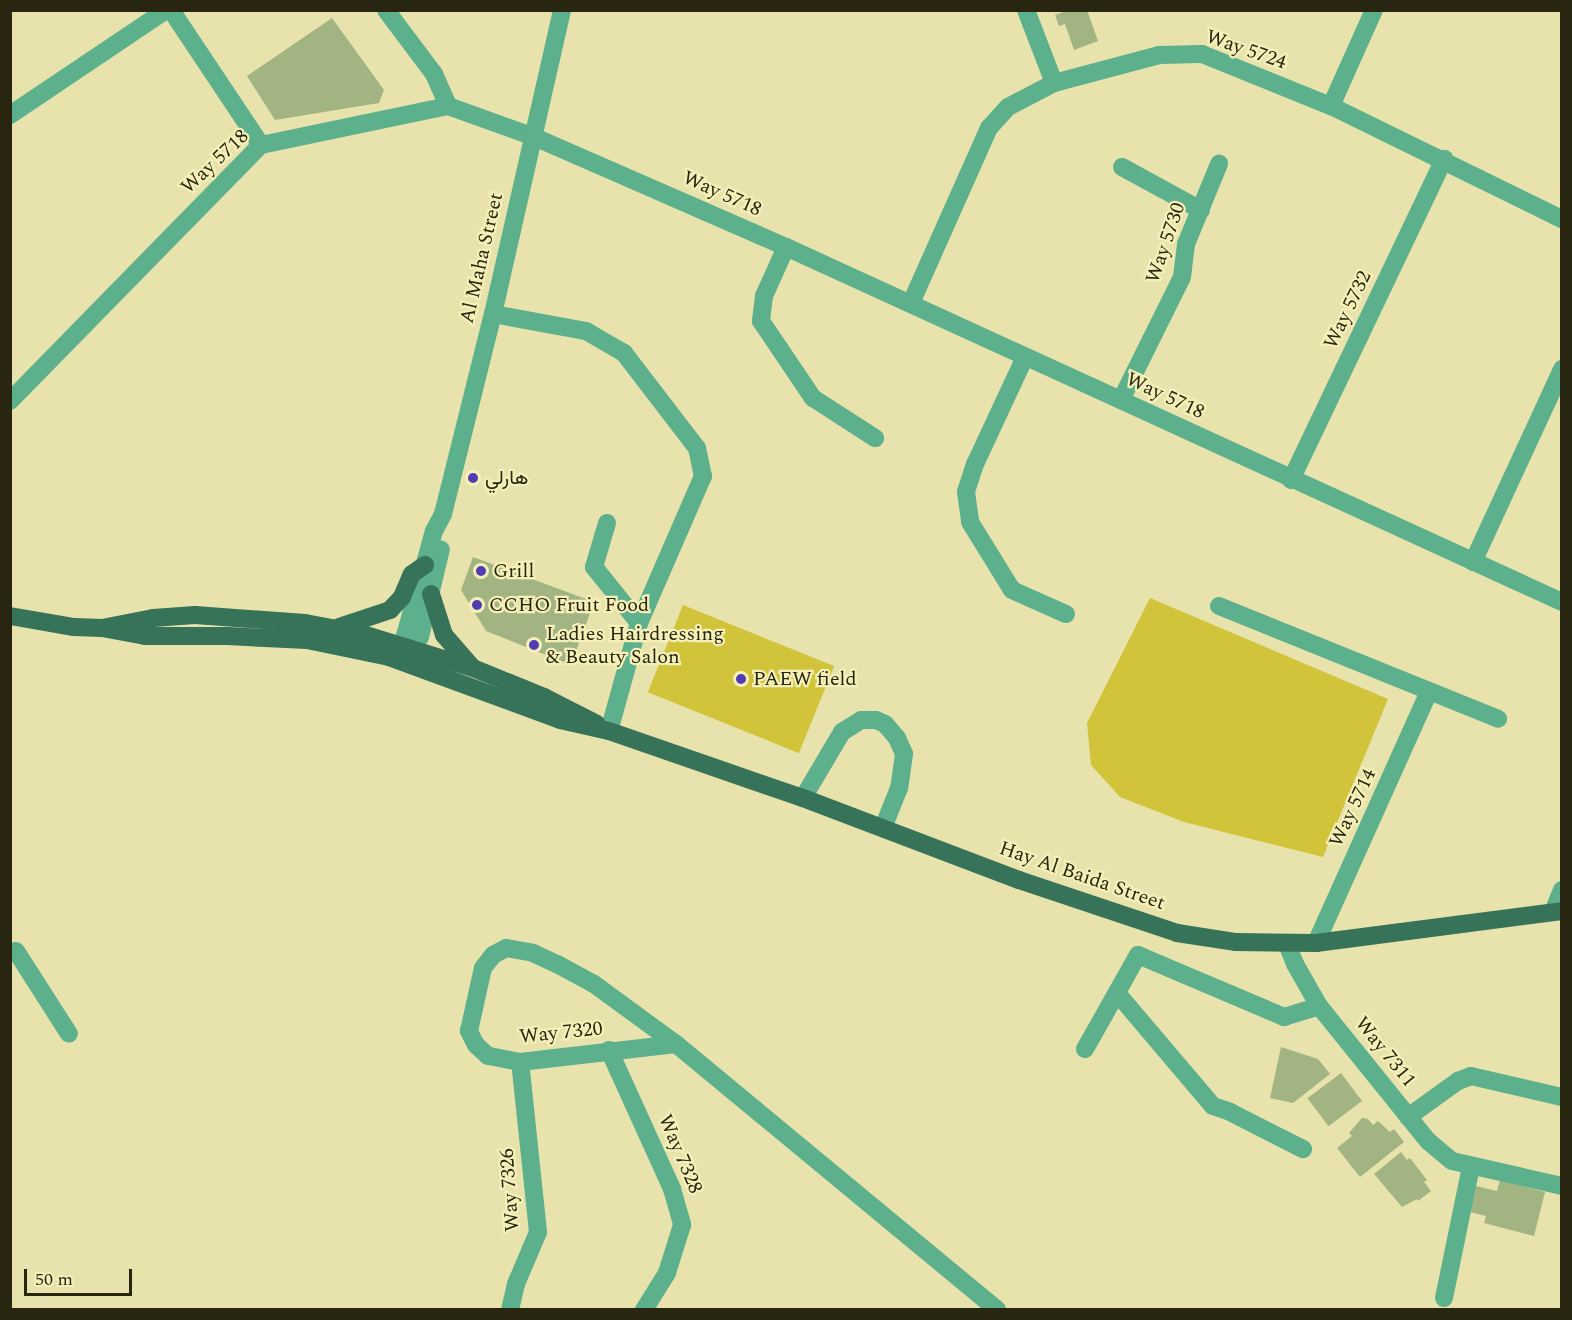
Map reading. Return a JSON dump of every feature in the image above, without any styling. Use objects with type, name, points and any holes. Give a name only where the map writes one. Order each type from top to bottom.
[{"type":"main road","points":[[334,628],[390,610],[402,597],[412,574],[425,565]]},
{"type":"main road","points":[[431,594],[444,635],[473,668]]},
{"type":"main road","points":[[102,628],[153,618],[204,615],[283,620],[334,628],[406,654],[560,720],[609,731]]},
{"type":"main road","points":[[10,616],[146,636],[297,639],[406,654],[473,668],[567,707],[609,731]]},
{"type":"main road","name":"Hay Al Baida Street","points":[[609,731],[803,798],[1019,880],[1177,933],[1236,942],[1316,943],[1557,912]]},
{"type":"street","points":[[10,115],[166,10]]},
{"type":"street","points":[[171,10],[261,145]]},
{"type":"street","points":[[386,10],[434,74],[448,106]]},
{"type":"street","name":"Al Maha Street","points":[[406,654],[420,638],[431,594],[442,545],[443,514],[493,314],[562,10]]},
{"type":"street","points":[[1026,10],[1054,83]]},
{"type":"street","points":[[1331,106],[1374,10]]},
{"type":"street","name":"Way 5724","points":[[911,303],[989,128],[1008,107],[1054,83],[1159,55],[1202,54],[1331,106],[1444,159],[1562,219]]},
{"type":"street","name":"Way 5718","points":[[11,401],[261,145],[448,106],[532,136],[786,247],[1562,602]]},
{"type":"street","name":"Way 5732","points":[[1291,480],[1444,159]]},
{"type":"street","name":"Way 5730","points":[[1121,400],[1182,278],[1186,244],[1219,164]]},
{"type":"street","points":[[1122,167],[1201,210]]},
{"type":"street","points":[[786,247],[764,296],[761,321],[813,398],[875,438]]},
{"type":"street","points":[[493,314],[586,331],[624,353],[697,448],[703,476],[639,623],[609,731]]},
{"type":"street","points":[[1025,357],[975,464],[966,492],[970,522],[1012,590],[1066,614]]},
{"type":"street","points":[[1473,562],[1560,379]]},
{"type":"street","name":"Al Maha Street","points":[[406,654],[405,636],[434,531],[443,514]]},
{"type":"street","points":[[607,523],[594,567],[639,623]]},
{"type":"street","points":[[1219,606],[1498,719]]},
{"type":"street","name":"Way 5714","points":[[1316,943],[1429,691]]},
{"type":"street","points":[[803,798],[842,732],[861,720],[876,720],[885,724],[897,738],[904,754],[899,788],[883,828]]},
{"type":"street","points":[[1557,912],[1562,890]]},
{"type":"street","name":"Way 7311","points":[[1287,944],[1295,964],[1319,1006],[1428,1142],[1452,1161],[1562,1186]]},
{"type":"street","name":"Way 7320","points":[[676,1044],[520,1062],[488,1056],[476,1045],[469,1031],[483,968],[493,955],[506,948],[533,953],[594,984],[676,1044],[997,1310]]},
{"type":"street","points":[[12,950],[69,1034]]},
{"type":"street","points":[[1085,1049],[1138,955],[1284,1017],[1319,1006]]},
{"type":"street","points":[[1117,993],[1213,1106],[1230,1112],[1303,1149]]},
{"type":"street","name":"Way 7328","points":[[609,1050],[672,1189],[682,1225],[667,1273],[644,1310]]},
{"type":"street","name":"Way 7326","points":[[510,1310],[516,1284],[538,1232],[520,1062]]},
{"type":"street","points":[[1408,1117],[1458,1081],[1471,1076],[1562,1097]]},
{"type":"street","points":[[1444,1298],[1471,1166]]},
{"type":"shaded area","points":[[1150,598],[1388,699],[1323,857],[1184,822],[1120,797],[1091,765],[1087,723]]},
{"type":"shaded area","name":"PAEW field","points":[[683,605],[834,666],[799,753],[648,692]]},
{"type":"building","points":[[1069,10],[1087,10],[1098,41],[1074,50],[1065,24],[1059,26],[1055,15]]},
{"type":"building","points":[[332,18],[384,90],[379,103],[275,120],[247,76]]},
{"type":"building","points":[[473,557],[594,602],[571,665],[486,631],[461,590]]},
{"type":"building","points":[[1281,1047],[1318,1059],[1330,1074],[1293,1103],[1270,1098]]},
{"type":"building","points":[[1341,1073],[1362,1101],[1329,1126],[1307,1098]]},
{"type":"building","points":[[1362,1118],[1368,1119],[1373,1125],[1378,1121],[1390,1132],[1394,1129],[1404,1142],[1360,1177],[1337,1148],[1352,1136],[1349,1133]]},
{"type":"building","points":[[1401,1152],[1407,1160],[1410,1158],[1427,1180],[1424,1182],[1431,1191],[1418,1201],[1417,1199],[1402,1207],[1374,1174]]},
{"type":"building","points":[[1500,1180],[1545,1192],[1534,1236],[1484,1223],[1486,1216],[1470,1212],[1476,1186],[1497,1191]]},
{"type":"place","name":"هارلي","points":[[473,478]]},
{"type":"place","name":"Grill","points":[[481,571]]},
{"type":"place","name":"CCHO Fruit Food","points":[[477,605]]},
{"type":"place","name":"Ladies Hairdressing & Beauty Salon","points":[[534,645]]},
{"type":"place","name":"PAEW field","points":[[741,679]]}]
